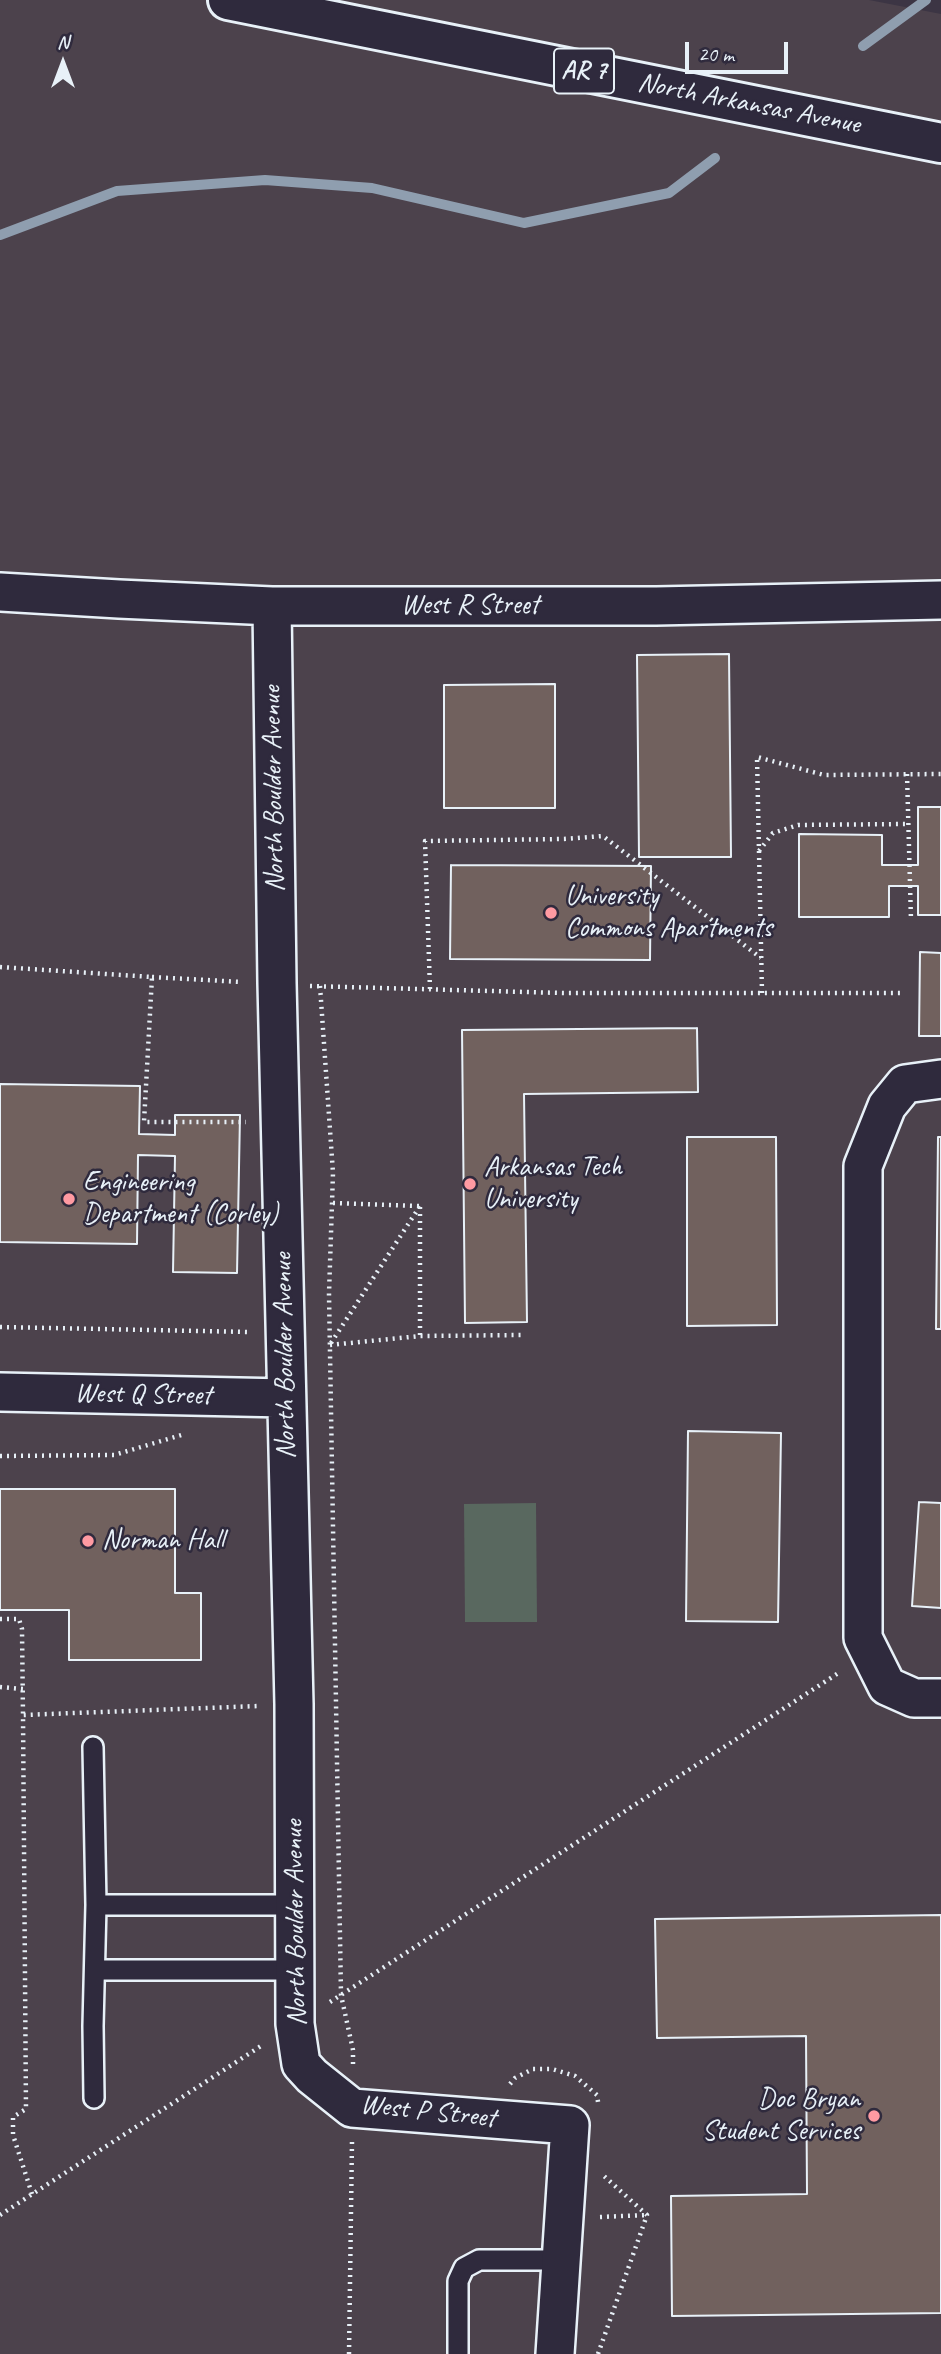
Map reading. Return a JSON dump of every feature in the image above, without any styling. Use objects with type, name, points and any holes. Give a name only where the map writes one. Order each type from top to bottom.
[{"type":"highway","name":"North Arkansas Avenue","points":[[228,0],[941,143]]},
{"type":"street","name":"West R Street","points":[[0,592],[272,606],[656,606],[941,600]]},
{"type":"street","name":"North Boulder Avenue","points":[[272,606],[277,984],[294,1704],[295,2024],[301,2064]]},
{"type":"street","points":[[941,1079],[905,1084],[887,1106],[863,1166],[863,1638],[887,1686],[914,1698],[941,1698]]},
{"type":"street","name":"West Q Street","points":[[0,1392],[287,1413]]},
{"type":"street","name":"West P Street","points":[[301,2064],[352,2108],[584,2115]]},
{"type":"street","points":[[555,2354],[561,2260],[584,2115]]},
{"type":"lane","points":[[93,1747],[96,1905],[94,2098]]},
{"type":"lane","points":[[96,1905],[294,1905]]},
{"type":"lane","points":[[94,1970],[295,1970]]},
{"type":"lane","points":[[458,2354],[458,2281],[464,2268],[479,2260],[561,2260]]},
{"type":"path","points":[[762,993],[757,757],[824,775],[941,774]]},
{"type":"path","points":[[907,774],[911,920]]},
{"type":"path","points":[[759,851],[773,832],[798,825],[909,824]]},
{"type":"path","points":[[430,989],[425,841],[603,836],[761,958]]},
{"type":"path","points":[[0,967],[320,986],[562,993],[904,993]]},
{"type":"path","points":[[152,976],[144,1122],[250,1122]]},
{"type":"path","points":[[320,986],[333,1173],[329,1294],[341,1995],[353,2050],[354,2090],[349,2354]]},
{"type":"path","points":[[333,1203],[420,1206]]},
{"type":"path","points":[[420,1206],[420,1336]]},
{"type":"path","points":[[330,1345],[420,1206]]},
{"type":"path","points":[[0,1327],[250,1333],[250,1320]]},
{"type":"path","points":[[330,1345],[420,1336],[523,1335]]},
{"type":"path","points":[[287,1413],[331,1430]]},
{"type":"path","points":[[0,1456],[114,1455],[194,1431]]},
{"type":"path","points":[[0,1619],[19,1619],[22,1629],[23,1715]]},
{"type":"path","points":[[0,2215],[839,1672],[874,1661]]},
{"type":"path","points":[[0,1687],[23,1689]]},
{"type":"path","points":[[504,2091],[515,2078],[533,2070],[552,2070],[575,2076],[597,2095],[584,2115]]},
{"type":"path","points":[[600,2173],[647,2215]]},
{"type":"path","points":[[597,2217],[647,2215]]},
{"type":"path","points":[[598,2354],[647,2215]]},
{"type":"shaded area","name":"Arkansas Tech University","points":[[0,0],[869,0],[941,14],[941,2354],[0,2354]]},
{"type":"green space","points":[[536,1503],[537,1622],[465,1622],[464,1504]]},
{"type":"building","name":"University Commons Apartments","points":[[729,654],[731,857],[639,857],[637,655]]},
{"type":"building","name":"University Commons Apartments","points":[[555,684],[555,808],[444,808],[444,685]]},
{"type":"building","points":[[918,807],[941,807],[941,915],[918,915],[918,886],[889,886],[889,917],[799,917],[799,834],[882,835],[882,865],[918,865]]},
{"type":"building","name":"University Commons Apartments","points":[[451,865],[651,866],[650,960],[450,959]]},
{"type":"building","points":[[920,952],[941,953],[941,1036],[919,1036]]},
{"type":"building","points":[[697,1028],[698,1092],[524,1094],[527,1322],[465,1323],[462,1030]]},
{"type":"building","name":"Engineering Department (Corley)","points":[[0,1084],[140,1086],[139,1134],[175,1135],[175,1115],[240,1115],[237,1273],[173,1272],[175,1156],[138,1155],[137,1244],[0,1242]]},
{"type":"building","points":[[687,1137],[776,1137],[777,1325],[687,1326]]},
{"type":"building","points":[[938,1137],[941,1137],[941,1329],[936,1329]]},
{"type":"building","points":[[688,1431],[781,1433],[778,1622],[686,1621]]},
{"type":"building","name":"Norman Hall","points":[[0,1489],[175,1489],[175,1593],[201,1593],[201,1660],[69,1660],[69,1610],[0,1610]]},
{"type":"building","points":[[919,1502],[941,1503],[941,1608],[912,1606]]},
{"type":"building","name":"Doc Bryan Student Services","points":[[941,1915],[941,2313],[672,2316],[671,2196],[807,2194],[806,2036],[657,2038],[655,1919]]},
{"type":"waterway","points":[[863,46],[926,0]]},
{"type":"waterway","points":[[0,235],[117,191],[265,180],[372,188],[524,223],[669,193],[715,158]]},
{"type":"place","name":"University Commons Apartments","points":[[551,913]]},
{"type":"place","name":"Arkansas Tech University","points":[[470,1184]]},
{"type":"place","name":"Engineering Department (Corley)","points":[[69,1199]]},
{"type":"place","name":"Norman Hall","points":[[88,1541]]},
{"type":"place","name":"Doc Bryan Student Services","points":[[874,2116]]}]
